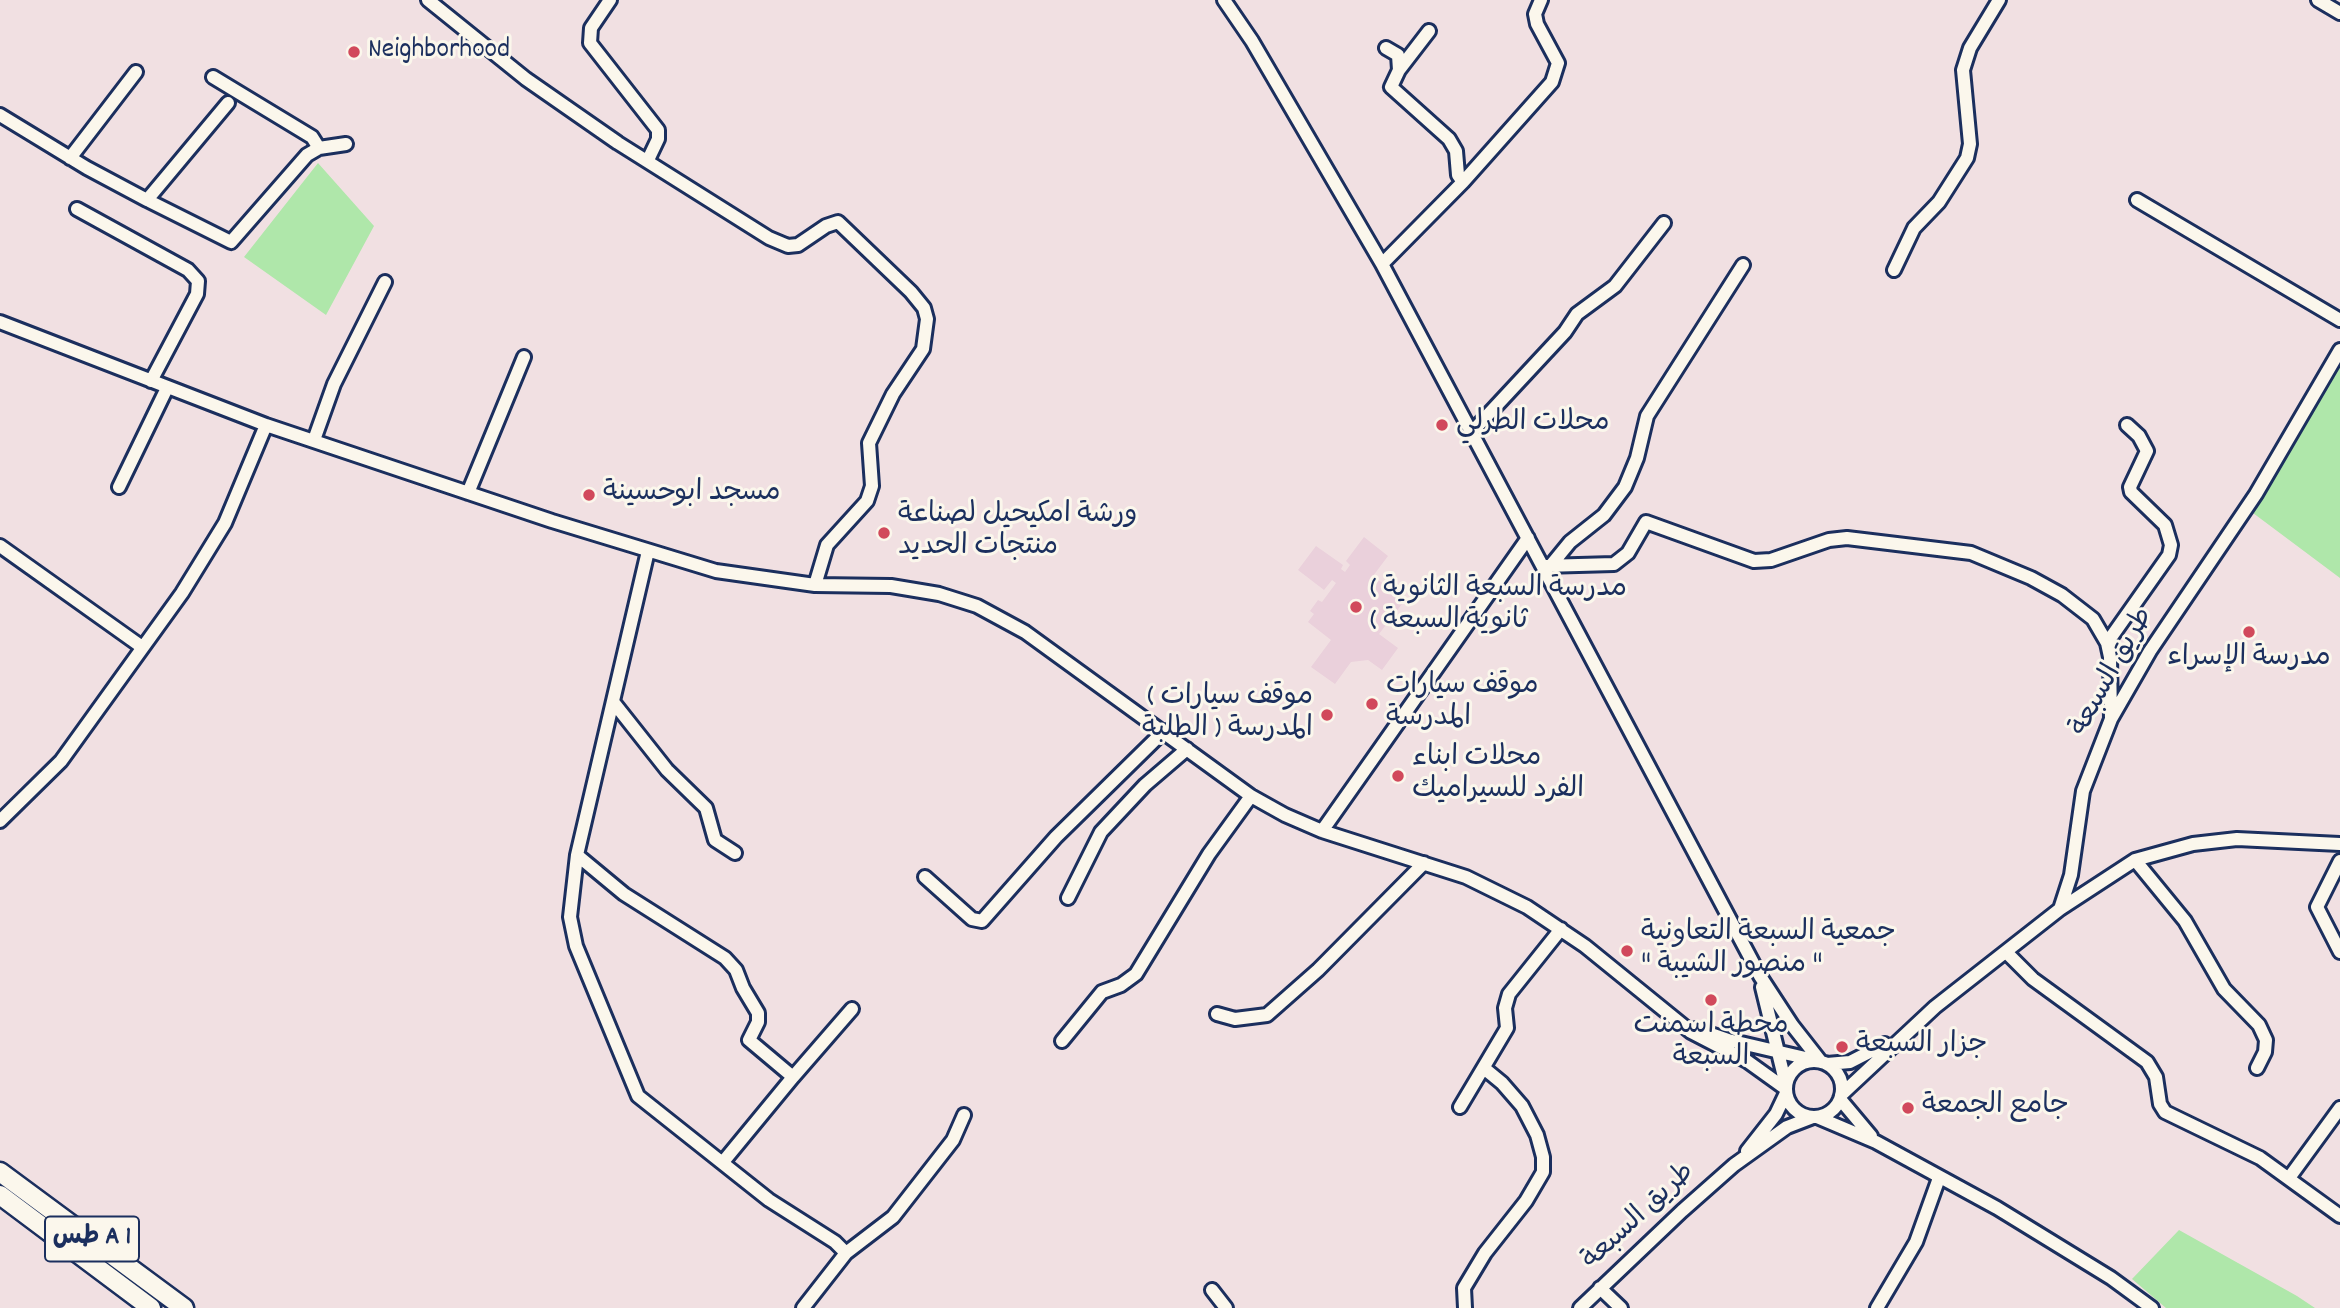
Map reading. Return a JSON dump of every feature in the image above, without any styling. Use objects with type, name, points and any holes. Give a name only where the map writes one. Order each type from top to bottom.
[{"type":"highway","name":"طس A 1","points":[[0,1172],[184,1308]]},
{"type":"highway","name":"طس A 1","points":[[0,1195],[151,1308]]},
{"type":"street","points":[[428,0],[526,79],[769,237],[788,246],[798,245],[826,226],[838,222],[911,292],[924,309],[927,327],[923,349],[893,394],[869,443],[872,486],[867,501],[827,545],[816,585]]},
{"type":"street","points":[[610,0],[591,28],[590,43],[657,130],[658,139],[648,160]]},
{"type":"street","points":[[1224,0],[1258,51],[1382,264],[1528,537],[1547,565],[1760,976],[1791,1025],[1822,1062],[1839,1077],[1841,1097],[1877,1142]]},
{"type":"street","points":[[1382,264],[1463,182],[1556,74],[1555,54],[1542,33],[1535,14],[1541,0]]},
{"type":"street","points":[[1894,270],[1913,229],[1939,202],[1967,158],[1970,144],[1963,70],[1970,48],[1999,0]]},
{"type":"street","points":[[2318,0],[2340,13]]},
{"type":"street","points":[[1429,31],[1399,70],[1391,87],[1449,139],[1455,151],[1458,175],[1463,182]]},
{"type":"street","points":[[1386,48],[1398,55],[1399,70]]},
{"type":"street","points":[[70,158],[136,72]]},
{"type":"street","points":[[213,78],[312,137],[319,148]]},
{"type":"street","points":[[147,200],[228,103]]},
{"type":"street","points":[[0,114],[70,158],[231,242],[307,155],[319,148],[346,144]]},
{"type":"street","points":[[2137,200],[2340,320]]},
{"type":"street","points":[[77,209],[188,270],[198,281],[197,294],[151,381]]},
{"type":"street","points":[[1471,433],[1565,332],[1577,314],[1615,286],[1664,223]]},
{"type":"street","points":[[1547,565],[1570,542],[1604,515],[1625,486],[1637,458],[1647,416],[1743,265]]},
{"type":"street","points":[[314,440],[334,384],[384,282]]},
{"type":"street","points":[[0,322],[266,425],[468,493],[716,571],[816,585],[891,586],[939,594],[977,606],[1025,632],[1251,796],[1322,831],[1424,863],[1502,892],[1562,929],[1678,1023],[1708,1043],[1758,1068],[1786,1089]]},
{"type":"street","name":"طريق السبعة","points":[[2060,909],[2071,875],[2083,791],[2110,719],[2163,632],[2256,494],[2340,350]]},
{"type":"street","points":[[468,493],[524,357]]},
{"type":"street","points":[[119,487],[167,388]]},
{"type":"street","points":[[0,820],[61,761],[207,556],[225,523],[266,425]]},
{"type":"street","points":[[2107,643],[2169,555],[2171,545],[2165,525],[2130,487],[2147,451],[2139,436],[2127,425]]},
{"type":"street","points":[[1547,565],[1614,564],[1628,553],[1646,522],[1755,561],[1771,559],[1829,540],[1847,538],[1971,553],[2031,578],[2062,595],[2094,619],[2107,643],[2111,670],[2110,719]]},
{"type":"street","points":[[1322,831],[1528,537]]},
{"type":"street","points":[[0,546],[142,647]]},
{"type":"street","points":[[649,551],[577,855],[570,917],[576,946],[638,1097],[680,1133],[723,1162],[769,1200],[835,1242],[846,1253]]},
{"type":"street","points":[[614,702],[667,770],[706,808],[715,840],[736,853]]},
{"type":"street","points":[[926,877],[972,919],[982,921],[1056,837],[1164,731]]},
{"type":"street","points":[[1068,898],[1101,832],[1145,785],[1187,749]]},
{"type":"street","points":[[1062,1041],[1102,992],[1121,985],[1136,974],[1209,855],[1251,796]]},
{"type":"street","points":[[1734,1166],[1787,1127],[1834,1109],[1841,1097],[1906,1031],[2060,909],[2135,860],[2193,844],[2237,839],[2340,844]]},
{"type":"street","points":[[577,855],[624,894],[725,958],[736,970],[758,1013],[758,1023],[749,1040],[793,1077]]},
{"type":"street","points":[[2135,860],[2186,921],[2224,989],[2259,1025],[2266,1040],[2265,1052],[2257,1068]]},
{"type":"street","points":[[2340,861],[2317,907],[2340,952]]},
{"type":"street","points":[[1217,1014],[1235,1019],[1267,1015],[1328,960],[1424,863]]},
{"type":"street","points":[[1460,1107],[1485,1069],[1509,1023],[1505,1008],[1509,994],[1562,929]]},
{"type":"street","points":[[2006,952],[2033,979],[2147,1062],[2156,1077],[2160,1104],[2165,1112],[2259,1158],[2340,1216]]},
{"type":"street","points":[[1760,976],[1786,1089],[1796,1110],[1877,1142],[2060,1245],[2152,1308]]},
{"type":"street","points":[[723,1162],[852,1009]]},
{"type":"street","points":[[1678,1023],[1728,1041],[1822,1062]]},
{"type":"street","points":[[1734,1166],[1763,1132],[1797,1067],[1861,1058],[1906,1031]]},
{"type":"street","points":[[1465,1308],[1464,1287],[1485,1253],[1526,1201],[1543,1172],[1543,1157],[1537,1135],[1522,1106],[1503,1083],[1485,1069]]},
{"type":"street","points":[[2289,1178],[2340,1108]]},
{"type":"street","points":[[803,1308],[846,1253],[893,1217],[953,1140],[964,1115]]},
{"type":"street","name":"طريق السبعة","points":[[1580,1308],[1734,1166]]},
{"type":"street","points":[[1877,1308],[1916,1242],[1940,1178]]},
{"type":"street","points":[[1600,1288],[1620,1308]]},
{"type":"street","points":[[1212,1290],[1226,1308]]},
{"type":"shaded area","name":"( مدرسة السبعة الثانوية ( ثانوية السبعة","points":[[1364,537],[1388,556],[1373,576],[1405,600],[1379,634],[1398,648],[1382,670],[1368,660],[1351,662],[1335,684],[1311,667],[1331,640],[1308,622],[1314,614],[1310,611],[1318,600],[1322,602],[1336,583],[1332,580],[1324,590],[1298,570],[1316,546],[1343,565],[1341,569],[1345,572],[1350,565],[1346,561]]},
{"type":"green space","points":[[318,163],[374,226],[326,315],[244,257]]},
{"type":"green space","points":[[2340,356],[2340,578],[2253,513]]},
{"type":"green space","points":[[2179,1230],[2315,1308],[2166,1308],[2132,1279]]},
{"type":"place","name":"Neighborhood","points":[[354,52]]},
{"type":"place","name":"محلات الطرلي","points":[[1442,425]]},
{"type":"place","name":"مسجد ابوحسينة","points":[[589,495]]},
{"type":"place","name":"ورشة امكيحيل لصناعة منتجات الحديد","points":[[884,533]]},
{"type":"place","name":"( مدرسة السبعة الثانوية ( ثانوية السبعة","points":[[1356,607]]},
{"type":"place","name":"مدرسة الإسراء","points":[[2249,632]]},
{"type":"place","name":"موقف سيارات المدرسة","points":[[1372,704]]},
{"type":"place","name":"( موقف سيارات المدرسة ( الطلبة","points":[[1327,715]]},
{"type":"place","name":"محلات ابناء الفرد للسيراميك","points":[[1398,776]]},
{"type":"place","name":"جمعية السبعة التعاونية \" منصور الشيبة \"","points":[[1627,951]]},
{"type":"place","name":"محطة اسمنت السبعة","points":[[1711,1000]]},
{"type":"place","name":"جزار السبعة","points":[[1842,1047]]},
{"type":"place","name":"جامع الجمعة","points":[[1908,1108]]}]
